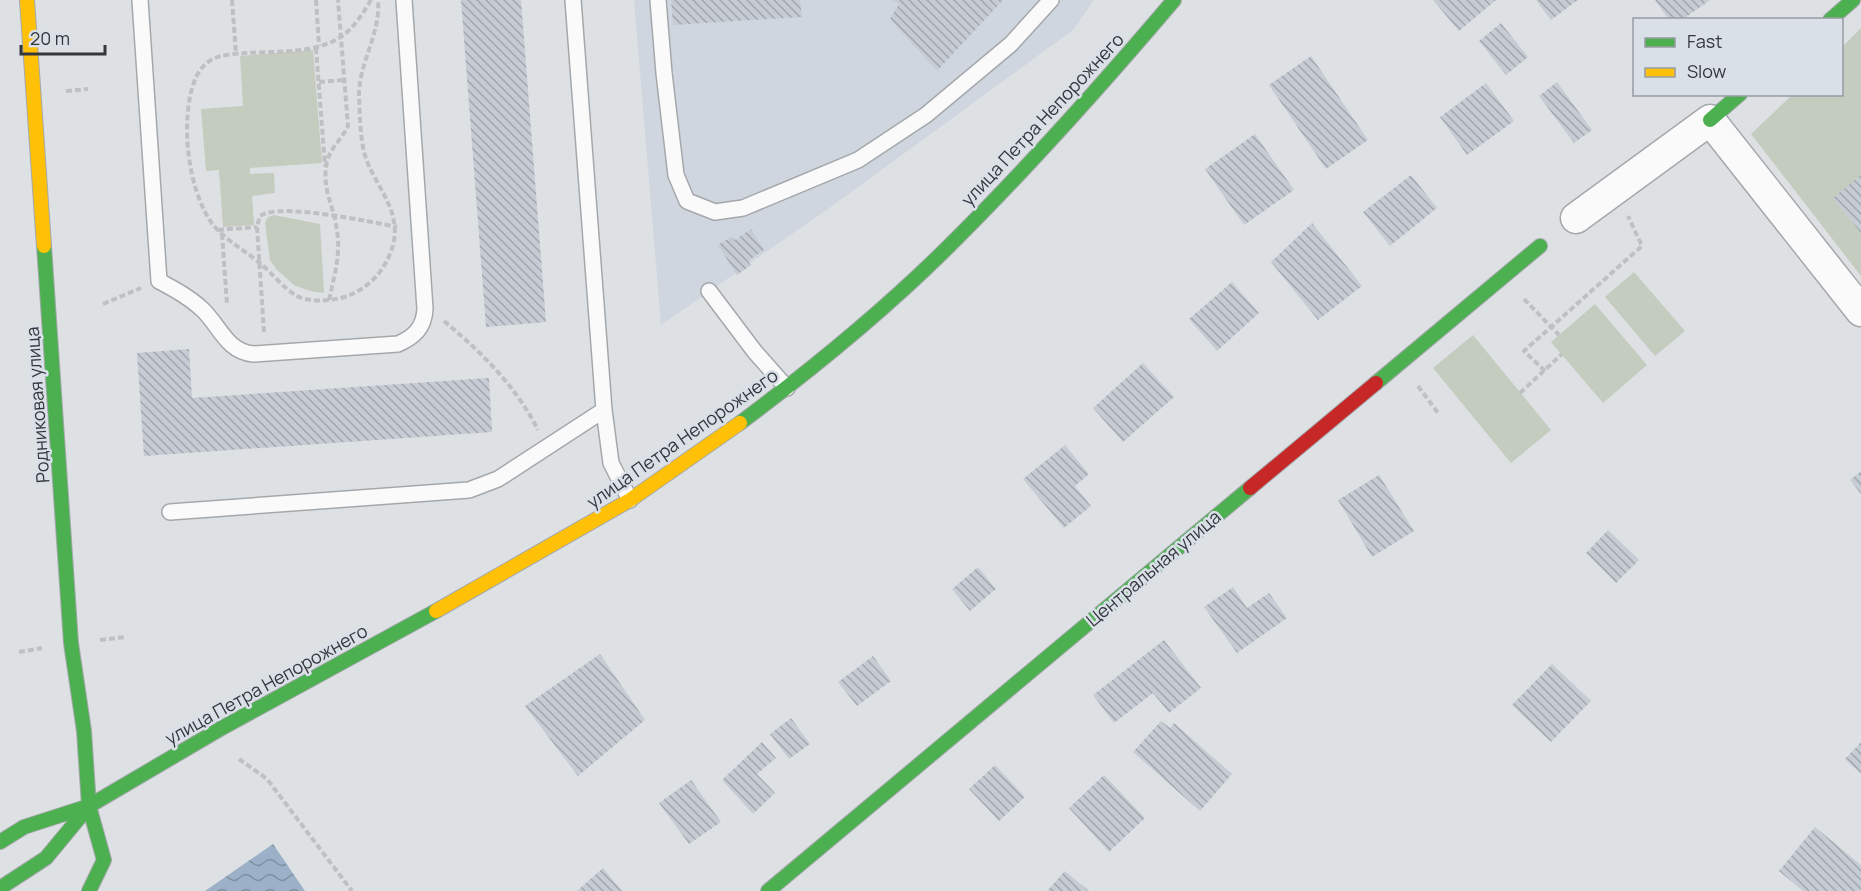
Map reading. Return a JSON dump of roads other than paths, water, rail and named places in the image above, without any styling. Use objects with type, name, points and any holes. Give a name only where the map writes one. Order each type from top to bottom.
[{"type":"street","name":"Родниковая улица","points":[[27,0],[71,643],[84,731],[89,806],[104,860],[89,891]]},
{"type":"street","name":"улица Петра Непорожнего","points":[[0,842],[24,826],[89,806],[220,729],[473,591],[630,500],[787,388],[868,321],[944,251],[1104,82],[1174,0]]},
{"type":"street","points":[[1832,18],[1853,0]]},
{"type":"street","points":[[1576,218],[1710,120],[1738,96]]},
{"type":"street","points":[[1710,120],[1861,311]]},
{"type":"street","name":"Центральная улица","points":[[768,891],[1540,246]]},
{"type":"street","name":"улица Петра Непорожнего","points":[[0,888],[46,858],[89,806]]},
{"type":"lane","points":[[140,0],[159,281],[186,296],[203,310],[236,349],[244,353],[266,354],[398,344],[412,338],[421,327],[425,309],[404,0]]},
{"type":"lane","points":[[573,0],[604,410],[611,463],[630,500]]},
{"type":"lane","points":[[658,0],[676,175],[687,201],[715,212],[743,208],[766,200],[786,189],[858,160],[926,116],[1011,44],[1051,0]]},
{"type":"lane","points":[[709,291],[755,352],[787,388]]},
{"type":"lane","points":[[170,512],[456,492],[482,486],[498,479],[604,410]]},
{"type":"water","points":[[273,844],[305,891],[205,891]]}]
